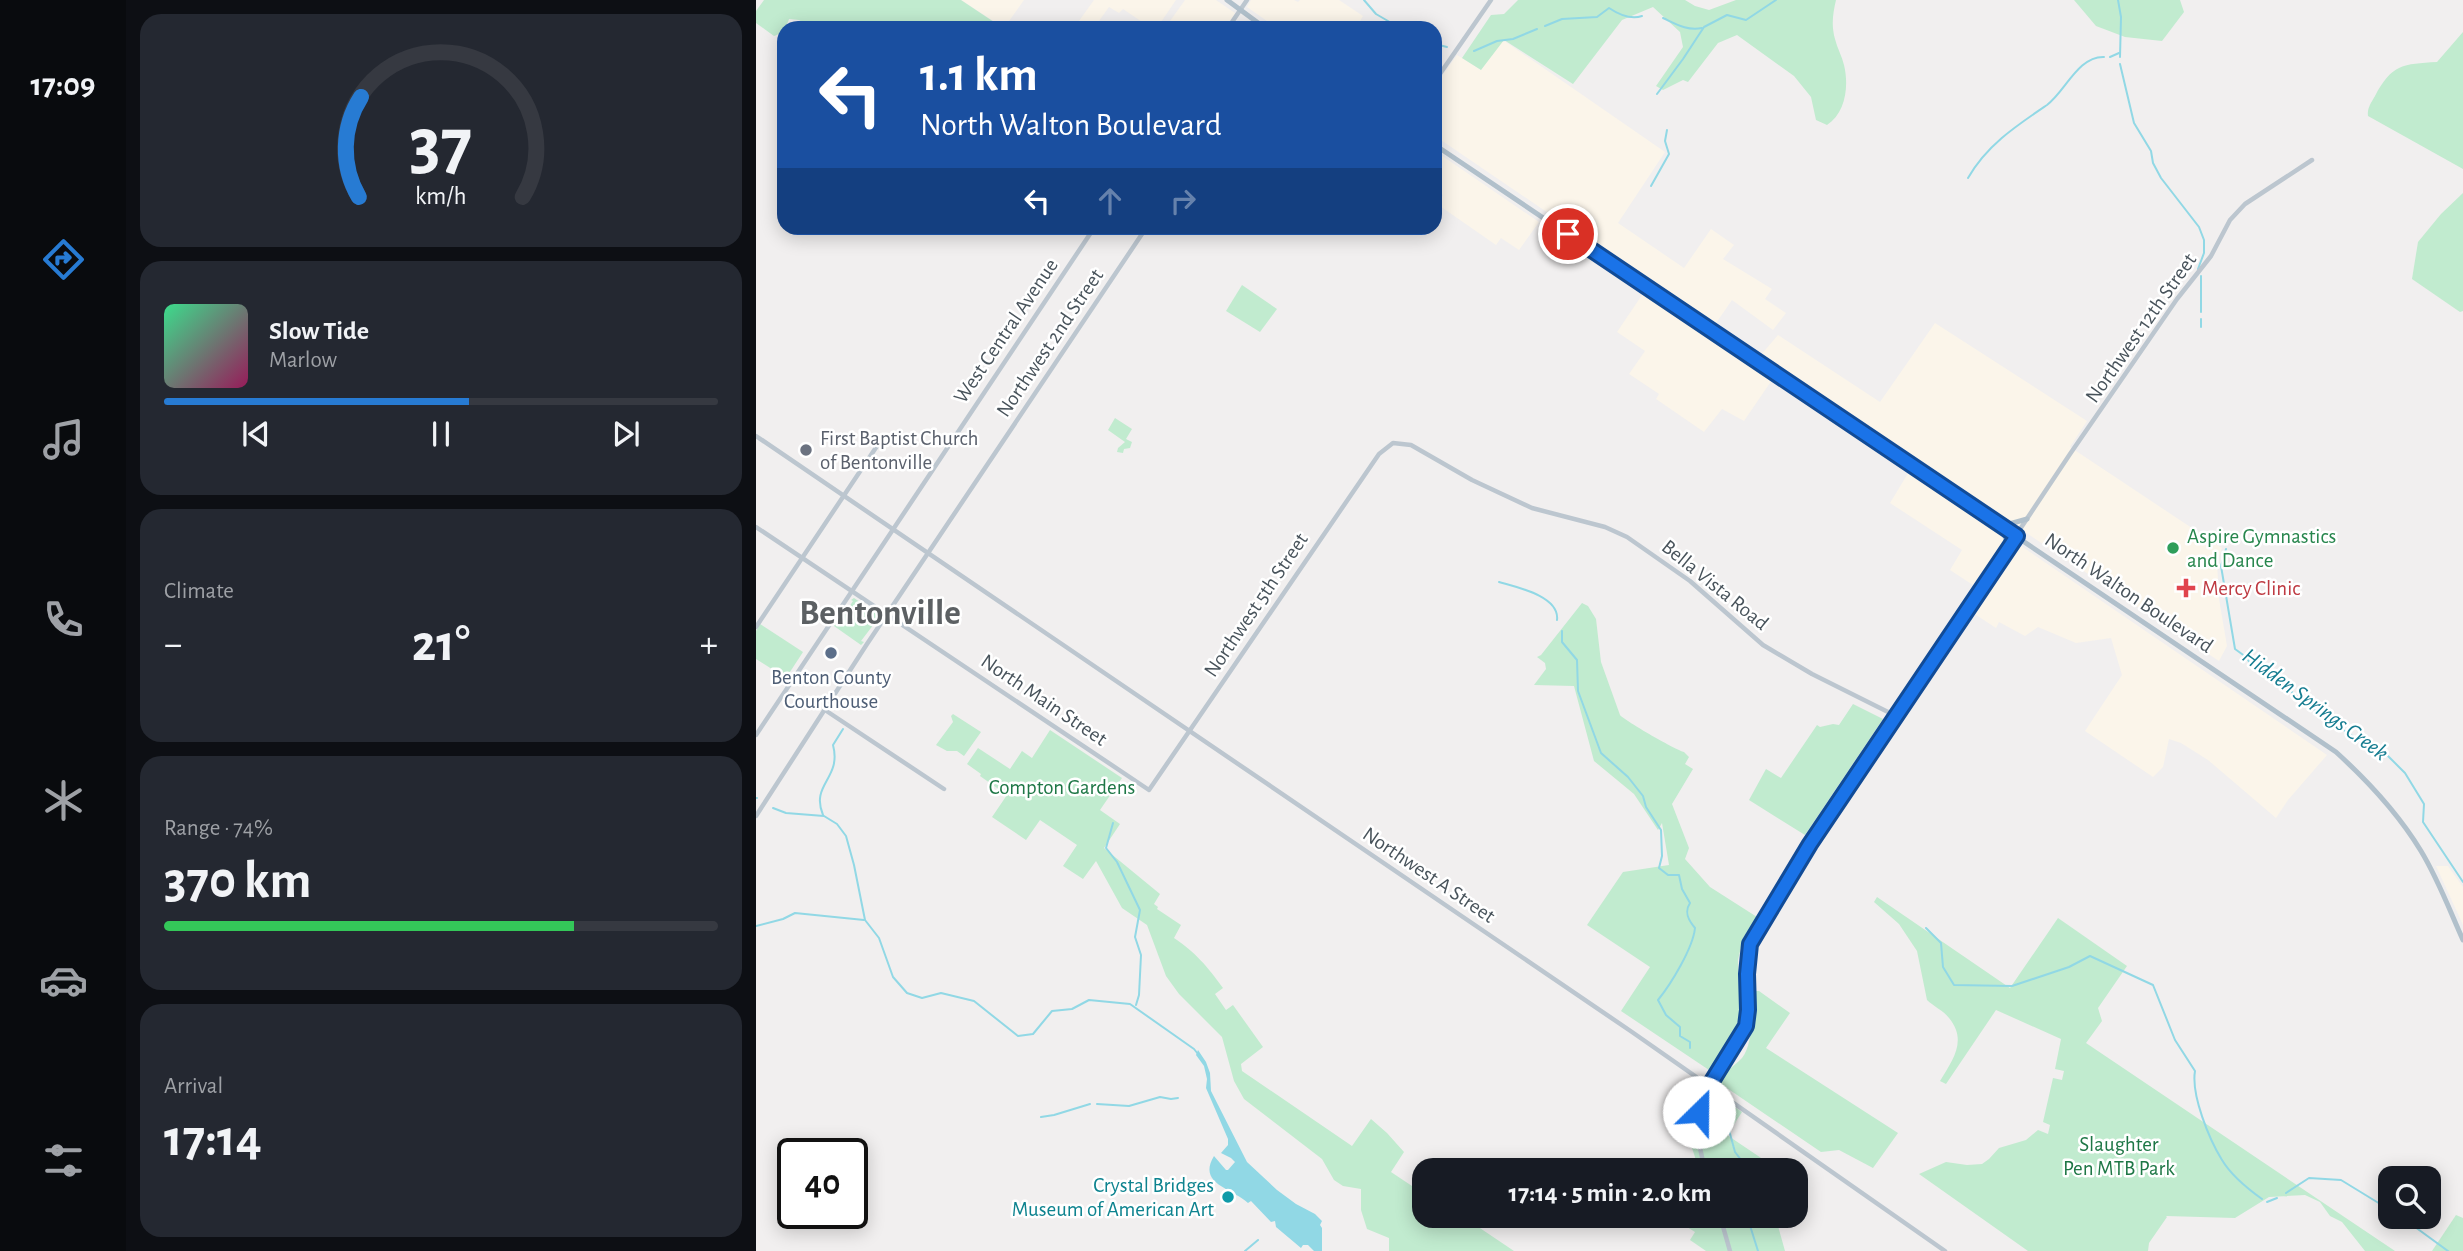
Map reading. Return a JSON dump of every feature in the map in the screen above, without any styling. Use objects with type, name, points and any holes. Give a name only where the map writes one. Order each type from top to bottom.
[{"type":"main road","points":[[1227,0],[1256,21]]},
{"type":"main road","name":"North Walton Boulevard","points":[[1442,150],[2321,741],[2362,776],[2397,816],[2422,853],[2463,940]]},
{"type":"main road","points":[[2005,553],[2007,543],[2001,526],[2027,519]]},
{"type":"street","points":[[1233,21],[1247,0]]},
{"type":"street","points":[[1442,71],[1491,0]]},
{"type":"street","name":"Northwest 12th Street","points":[[1702,1158],[1697,1134],[1699,1112],[1709,1086],[1746,1026],[1750,944],[1810,844],[2027,519],[2177,299],[2206,263],[2236,212],[2312,160]]},
{"type":"street","name":"West Central Avenue","points":[[756,734],[1089,235]]},
{"type":"street","name":"Northwest 2nd Street","points":[[756,816],[886,615],[1141,235]]},
{"type":"street","name":"Northwest A Street","points":[[756,436],[1189,729],[1945,1251]]},
{"type":"street","points":[[756,627],[881,440]]},
{"type":"street","name":"Bella Vista Road","points":[[1393,443],[1410,445],[1472,480],[1532,508],[1605,527],[1627,537],[1690,581],[1763,645],[1812,674],[1896,716]]},
{"type":"street","name":"Northwest 5th Street","points":[[1149,790],[1379,454],[1393,443]]},
{"type":"street","name":"North Main Street","points":[[756,527],[1149,790]]},
{"type":"street","points":[[825,710],[944,789]]},
{"type":"street","points":[[1723,1228],[1730,1251]]},
{"type":"shaded area","points":[[961,0],[1024,0],[1009,21],[993,21]]},
{"type":"shaded area","points":[[1094,0],[1176,0],[1162,21],[1141,21],[1123,9],[1119,13],[1109,7],[1099,21],[1079,21]]},
{"type":"shaded area","points":[[1185,0],[1216,0],[1235,13],[1230,21],[1170,21]]},
{"type":"shaded area","points":[[1251,0],[1339,0],[1363,16],[1360,21],[1267,21],[1247,7]]},
{"type":"shaded area","points":[[1503,40],[1665,152],[1618,223],[1684,268],[1711,229],[1734,245],[1723,259],[1772,289],[1765,299],[1786,313],[1773,330],[1732,300],[1714,326],[1442,141],[1442,76],[1457,55],[1481,70]]},
{"type":"shaded area","points":[[1442,156],[1539,222],[1519,250],[1501,238],[1496,245],[1442,207]]},
{"type":"shaded area","points":[[1644,292],[1772,380],[1744,421],[1722,409],[1704,432],[1656,399],[1659,394],[1629,374],[1645,351],[1617,332]]},
{"type":"shaded area","points":[[1935,323],[2087,421],[2070,447],[2222,548],[2217,562],[2219,599],[2227,646],[2219,661],[1760,356],[1778,335],[1880,402]]},
{"type":"shaded area","points":[[1910,470],[2327,755],[2276,818],[2208,760],[2181,743],[2169,739],[2163,767],[2153,777],[2085,731],[2122,675],[2111,638],[2076,643],[2038,627],[2025,636],[1999,622],[1996,628],[1964,607],[1976,587],[1950,570],[1962,550],[1890,503]]},
{"type":"shaded area","points":[[2436,866],[2448,866],[2463,887],[2463,925]]},
{"type":"green space","points":[[764,0],[961,0],[992,21],[789,19],[777,21],[777,35],[774,36],[756,23],[756,11]]},
{"type":"green space","points":[[1518,0],[1685,0],[1709,10],[1736,0],[1836,0],[1833,29],[1846,81],[1842,106],[1827,125],[1816,120],[1811,97],[1794,76],[1737,35],[1718,43],[1688,82],[1683,80],[1663,90],[1656,86],[1683,47],[1680,32],[1653,7],[1622,20],[1573,84],[1504,40],[1481,70],[1462,58],[1491,15],[1504,14]]},
{"type":"green space","points":[[2074,0],[2180,0],[2184,12],[2162,41],[2125,37],[2096,26]]},
{"type":"green space","points":[[2463,32],[2463,169],[2368,116],[2368,113],[2387,77],[2407,65],[2437,62]]},
{"type":"green space","points":[[2463,193],[2463,311],[2460,312],[2412,279],[2418,242]]},
{"type":"green space","points":[[1242,285],[1277,309],[1260,332],[1226,311]]},
{"type":"green space","points":[[1115,418],[1132,429],[1126,439],[1132,442],[1130,448],[1124,449],[1123,453],[1117,452],[1125,442],[1108,430]]},
{"type":"green space","points":[[854,598],[880,616],[861,641],[864,642],[861,645],[834,626],[839,623]]},
{"type":"green space","points":[[1582,603],[1588,606],[1596,619],[1601,662],[1620,715],[1689,757],[1685,764],[1693,769],[1672,804],[1689,848],[1685,859],[1710,887],[1757,917],[1743,938],[1738,960],[1740,1015],[1735,1031],[1709,1070],[1621,1011],[1650,967],[1587,925],[1623,872],[1669,865],[1662,823],[1658,830],[1634,794],[1594,761],[1574,686],[1534,685],[1546,669],[1545,663],[1537,657]]},
{"type":"green space","points":[[760,624],[803,652],[786,678],[756,659],[756,631]]},
{"type":"green space","points":[[1853,704],[1883,719],[1805,835],[1749,800],[1766,769],[1781,778],[1817,725],[1839,725]]},
{"type":"green space","points":[[953,714],[981,732],[964,756],[936,745],[953,722]]},
{"type":"green space","name":"Compton Gardens","points":[[1050,730],[1122,778],[1100,810],[1120,824],[1104,848],[1160,894],[1154,904],[1157,909],[1181,925],[1174,938],[1212,973],[1223,988],[1215,994],[1226,1010],[1233,1005],[1263,1047],[1241,1064],[1242,1071],[1352,1146],[1371,1119],[1387,1133],[1404,1152],[1391,1172],[1412,1186],[1412,1228],[1480,1228],[1514,1251],[1389,1251],[1389,1238],[1367,1229],[1361,1210],[1361,1189],[1343,1186],[1334,1180],[1322,1159],[1244,1099],[1234,1081],[1222,1037],[1179,994],[1166,976],[1147,925],[1122,908],[1096,861],[1083,879],[1063,866],[1077,845],[1040,820],[1026,840],[992,817],[1007,795],[967,764],[978,748],[1010,769],[1022,751],[1032,758]]},
{"type":"green space","name":"Slaughter Pen MTB Park","points":[[1877,897],[2010,988],[2058,918],[2127,966],[2098,1008],[2102,1021],[2086,1043],[2395,1251],[2365,1251],[2342,1222],[2330,1216],[2320,1202],[2305,1195],[2269,1197],[2235,1218],[2166,1216],[2149,1243],[2148,1251],[2028,1251],[1919,1174],[1946,1162],[1982,1164],[1999,1148],[2026,1140],[2038,1130],[2048,1134],[2050,1125],[2043,1122],[2053,1078],[2062,1080],[2064,1071],[2055,1069],[2061,1039],[1996,1010],[1946,1084],[1940,1081],[1956,1051],[1958,1043],[1955,1026],[1947,1015],[1927,1000],[1917,951],[1899,924],[1874,902]]},
{"type":"green space","points":[[1753,991],[1759,991],[1790,1013],[1766,1048],[1898,1133],[1873,1168],[1839,1150],[1821,1152],[1718,1082],[1746,1052],[1752,1026]]},
{"type":"green space","points":[[1719,1096],[1742,1112],[1727,1135],[1761,1158],[1695,1158],[1689,1139],[1692,1112]]},
{"type":"green space","points":[[2456,1215],[2463,1218],[2463,1251],[2432,1251]]},
{"type":"green space","points":[[1689,1228],[1779,1228],[1785,1251],[1706,1251],[1690,1240],[1695,1232]]},
{"type":"water","points":[[1198,1050],[1210,1073],[1211,1091],[1247,1162],[1277,1190],[1322,1221],[1322,1251],[1314,1251],[1308,1245],[1301,1248],[1251,1201],[1248,1203],[1213,1179],[1210,1165],[1214,1156],[1226,1170],[1235,1162],[1221,1153],[1228,1145],[1228,1139],[1206,1088],[1204,1066],[1196,1055]]},
{"type":"waterway","points":[[1364,0],[1376,14],[1388,21]]},
{"type":"waterway","points":[[1657,94],[1704,27],[1727,15],[1746,20],[1776,0]]},
{"type":"waterway","points":[[2118,0],[2121,17],[2120,57]]},
{"type":"waterway","points":[[1545,26],[1562,19],[1597,17],[1609,8],[1629,17],[1642,16]]},
{"type":"waterway","points":[[1663,18],[1686,28],[1702,28]]},
{"type":"waterway","points":[[1474,51],[1537,29]]},
{"type":"waterway","points":[[1442,46],[1447,47]]},
{"type":"waterway","points":[[2110,57],[2119,53]]},
{"type":"waterway","points":[[1968,178],[1993,146],[2054,99],[2079,68],[2095,58],[2104,57]]},
{"type":"waterway","points":[[2120,64],[2134,123],[2151,151],[2153,163],[2161,178],[2199,227],[2204,240],[2204,253],[2198,269]]},
{"type":"waterway","points":[[1651,186],[1669,154],[1665,141],[1667,130]]},
{"type":"waterway","points":[[2201,276],[2201,312]]},
{"type":"waterway","points":[[2201,319],[2201,327]]},
{"type":"waterway","name":"Hidden Springs Creek","points":[[2226,549],[2221,566],[2235,649],[2246,657],[2252,666],[2280,683],[2324,717],[2363,743],[2382,750],[2405,773],[2424,804],[2423,822],[2463,882]]},
{"type":"waterway","points":[[1499,582],[1544,599],[1552,605],[1557,620]]},
{"type":"waterway","points":[[1562,631],[1562,642],[1577,660],[1578,691],[1601,753],[1628,777],[1643,796],[1646,807],[1661,830],[1662,856],[1659,868],[1668,875],[1679,875],[1682,889],[1690,903],[1687,913],[1695,928],[1693,936],[1681,965],[1658,1000],[1666,1015],[1680,1027],[1680,1036],[1690,1042],[1690,1048]]},
{"type":"waterway","points":[[823,815],[820,796],[833,766],[833,745],[843,729]]},
{"type":"waterway","points":[[773,808],[786,813],[824,816],[837,824],[846,836],[865,920],[879,938],[893,977],[907,993],[922,998],[941,993],[974,1001],[1018,1036],[1033,1034],[1052,1011],[1072,1009],[1089,1000],[1130,1004],[1198,1054]]},
{"type":"waterway","points":[[1113,823],[1106,848],[1117,862],[1140,910],[1135,937],[1141,955],[1136,1005]]},
{"type":"waterway","points":[[756,926],[795,913],[864,920]]},
{"type":"waterway","points":[[1926,928],[1941,943],[1943,967],[1954,985],[2012,986],[2069,967],[2090,956],[2153,985],[2175,1040],[2195,1071],[2198,1104],[2217,1151],[2235,1176],[2262,1199]]},
{"type":"waterway","points":[[1097,1104],[1129,1106],[1160,1097],[1178,1098]]},
{"type":"waterway","points":[[1041,1117],[1090,1104]]},
{"type":"waterway","points":[[1729,1130],[1735,1152],[1740,1158]]},
{"type":"waterway","points":[[2286,1193],[2309,1178],[2341,1180],[2378,1203]]},
{"type":"waterway","points":[[2267,1202],[2277,1198]]},
{"type":"waterway","points":[[1751,1228],[1758,1251]]},
{"type":"waterway","points":[[2418,1229],[2448,1251]]},
{"type":"waterway","points":[[1245,1251],[1258,1240]]},
{"type":"place","name":"First Baptist Church of Bentonville","points":[[806,450]]},
{"type":"place","name":"Aspire Gymnastics and Dance","points":[[2173,548]]},
{"type":"place","name":"Mercy Clinic","points":[[2186,588]]},
{"type":"place","name":"Benton County Courthouse","points":[[831,653]]},
{"type":"place","name":"Crystal Bridges Museum of American Art","points":[[1228,1197]]},
{"type":"district","name":"Bentonville","points":[[880,613]]},
{"type":"route","points":[[1568,234],[2017,536],[1810,844],[1750,944],[1747,974],[1748,1020],[1742,1036],[1704,1095],[1699,1112]]}]
